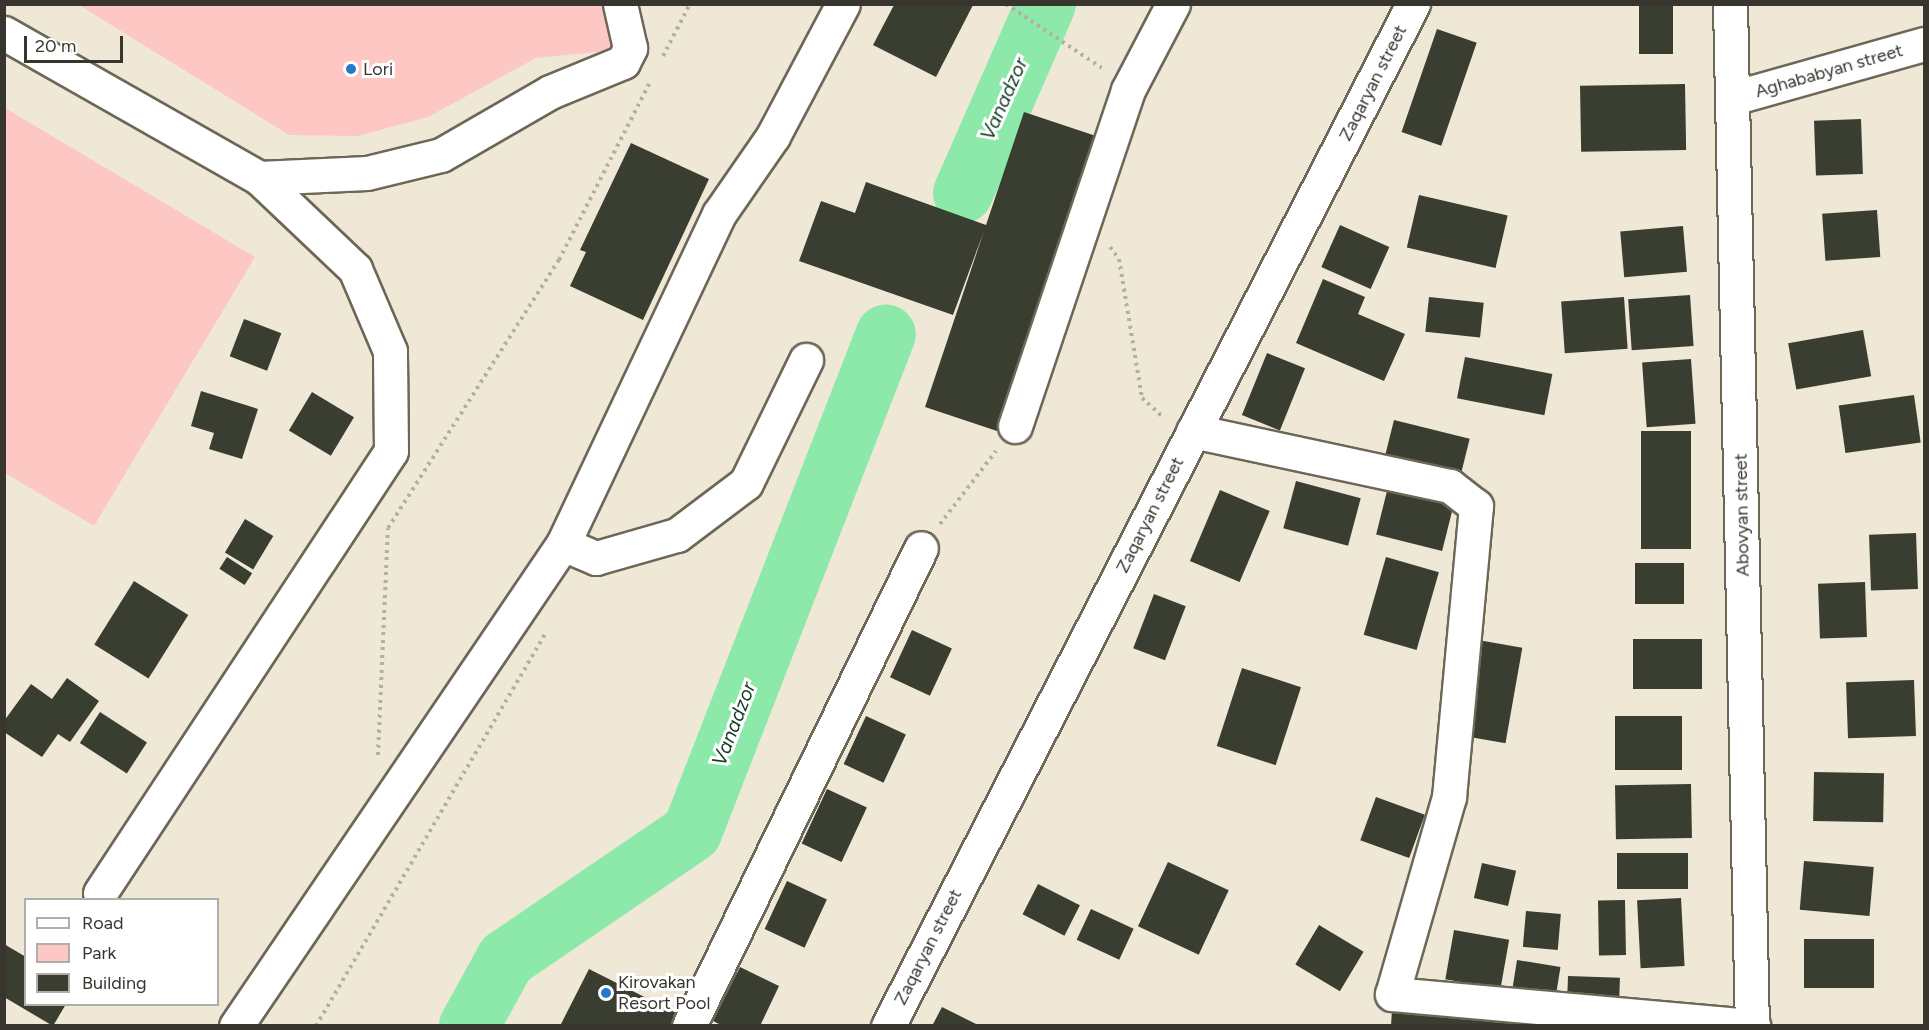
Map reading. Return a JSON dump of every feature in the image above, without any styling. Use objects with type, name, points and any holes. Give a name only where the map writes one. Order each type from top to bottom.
[{"type":"street","points":[[259,178],[367,173],[441,155],[550,92],[623,62],[630,48],[620,4]]},
{"type":"street","points":[[236,1026],[522,601],[563,544],[719,214],[773,136],[843,4]]},
{"type":"street","points":[[1015,426],[1128,90],[1173,4]]},
{"type":"street","name":"Zaqaryan street","points":[[888,1026],[1413,4]]},
{"type":"street","name":"Abovyan street","points":[[1730,4],[1753,1025]]},
{"type":"street","points":[[4,33],[259,178],[355,269],[390,351],[390,451],[100,893]]},
{"type":"street","name":"Aghababyan street","points":[[1733,98],[1924,44]]},
{"type":"street","points":[[563,544],[596,558],[677,535],[746,483],[806,360]]},
{"type":"street","points":[[1193,431],[1450,486],[1476,506],[1449,797],[1392,994],[1753,1025]]},
{"type":"street","points":[[689,1026],[921,548]]},
{"type":"path","points":[[657,68],[690,4]]},
{"type":"path","points":[[1006,4],[1026,19],[1081,50]]},
{"type":"path","points":[[377,761],[388,528],[559,260],[652,79]]},
{"type":"path","points":[[1086,215],[1119,259],[1142,398],[1157,414],[1193,431]]},
{"type":"path","points":[[921,548],[1015,426]]},
{"type":"path","points":[[316,1026],[545,636],[544,613],[522,601]]},
{"type":"green space","name":"Lori","points":[[79,5],[606,5],[617,50],[536,58],[428,117],[358,136],[289,135]]},
{"type":"green space","points":[[5,108],[255,257],[94,526],[5,473]]},
{"type":"building","points":[[1639,4],[1673,4],[1673,54],[1639,54]]},
{"type":"building","points":[[894,5],[973,5],[936,77],[873,45]]},
{"type":"building","points":[[1437,29],[1477,43],[1441,146],[1402,132]]},
{"type":"building","points":[[1685,84],[1686,150],[1581,152],[1580,86]]},
{"type":"building","points":[[1024,112],[1099,137],[1000,432],[925,407],[984,231],[953,315],[799,261],[821,201],[855,213],[866,182],[986,225]]},
{"type":"building","points":[[1861,119],[1863,174],[1816,176],[1814,121]]},
{"type":"building","points":[[631,143],[709,179],[643,320],[570,286],[586,252],[580,250]]},
{"type":"building","points":[[1419,195],[1508,215],[1496,268],[1407,248]]},
{"type":"building","points":[[1877,210],[1880,257],[1825,261],[1822,214]]},
{"type":"building","points":[[1340,225],[1389,247],[1371,289],[1321,267]]},
{"type":"building","points":[[1683,226],[1687,272],[1624,277],[1620,231]]},
{"type":"building","points":[[1323,279],[1365,297],[1358,314],[1405,334],[1384,381],[1296,343]]},
{"type":"building","points":[[1690,295],[1694,346],[1632,350],[1628,299]]},
{"type":"building","points":[[1429,297],[1484,303],[1480,338],[1425,332]]},
{"type":"building","points":[[1624,297],[1628,349],[1565,353],[1561,301]]},
{"type":"building","points":[[244,319],[281,333],[267,371],[230,356]]},
{"type":"building","points":[[1863,330],[1871,376],[1796,389],[1788,343]]},
{"type":"building","points":[[1267,353],[1305,368],[1280,430],[1242,415]]},
{"type":"building","points":[[1465,357],[1552,374],[1544,415],[1457,398]]},
{"type":"building","points":[[1691,359],[1696,424],[1647,427],[1642,362]]},
{"type":"building","points":[[201,391],[258,409],[242,459],[209,449],[214,433],[191,426]]},
{"type":"building","points":[[312,392],[354,417],[331,456],[289,431]]},
{"type":"building","points":[[1914,395],[1921,443],[1845,453],[1839,406]]},
{"type":"building","points":[[1394,420],[1470,439],[1460,479],[1384,460]]},
{"type":"building","points":[[1641,431],[1691,431],[1691,549],[1641,549]]},
{"type":"building","points":[[1296,481],[1361,498],[1348,546],[1283,528]]},
{"type":"building","points":[[1388,487],[1454,503],[1442,551],[1376,535]]},
{"type":"building","points":[[1220,490],[1270,511],[1240,582],[1190,561]]},
{"type":"building","points":[[245,519],[273,536],[253,569],[225,552]]},
{"type":"building","points":[[1916,533],[1918,589],[1871,591],[1869,535]]},
{"type":"building","points":[[227,557],[252,573],[245,585],[219,569]]},
{"type":"building","points":[[1386,557],[1439,572],[1417,650],[1364,635]]},
{"type":"building","points":[[1635,563],[1684,563],[1684,604],[1635,604]]},
{"type":"building","points":[[134,581],[188,615],[149,679],[94,645]]},
{"type":"building","points":[[1865,582],[1867,637],[1820,639],[1818,584]]},
{"type":"building","points":[[1154,594],[1186,606],[1165,660],[1133,648]]},
{"type":"building","points":[[912,630],[952,649],[930,696],[890,677]]},
{"type":"building","points":[[1633,639],[1702,639],[1702,689],[1633,689]]},
{"type":"building","points":[[1478,640],[1522,648],[1505,743],[1461,736]]},
{"type":"building","points":[[1242,668],[1301,687],[1276,765],[1217,746]]},
{"type":"building","points":[[67,678],[99,701],[70,742],[58,734],[42,757],[4,732],[4,721],[31,684],[52,699]]},
{"type":"building","points":[[1914,680],[1916,736],[1848,738],[1846,682]]},
{"type":"building","points":[[100,712],[147,742],[127,774],[80,743]]},
{"type":"building","points":[[866,716],[906,735],[883,783],[844,764]]},
{"type":"building","points":[[1615,716],[1682,716],[1682,770],[1615,770]]},
{"type":"building","points":[[1814,772],[1884,773],[1883,822],[1813,821]]},
{"type":"building","points":[[1691,784],[1692,838],[1616,839],[1615,785]]},
{"type":"building","points":[[827,789],[867,808],[842,862],[802,843]]},
{"type":"building","points":[[1376,797],[1425,815],[1409,858],[1360,840]]},
{"type":"building","points":[[1617,853],[1688,853],[1688,889],[1617,889]]},
{"type":"building","points":[[1804,861],[1874,867],[1869,916],[1800,910]]},
{"type":"building","points":[[1168,862],[1229,890],[1199,955],[1138,926]]},
{"type":"building","points":[[1482,863],[1516,871],[1508,906],[1474,898]]},
{"type":"building","points":[[787,881],[827,900],[804,948],[765,929]]},
{"type":"building","points":[[1038,884],[1080,905],[1064,936],[1023,914]]},
{"type":"building","points":[[1681,898],[1685,966],[1641,968],[1637,900]]},
{"type":"building","points":[[1598,900],[1625,900],[1626,955],[1599,955]]},
{"type":"building","points":[[1091,909],[1134,929],[1119,960],[1077,940]]},
{"type":"building","points":[[1526,911],[1561,914],[1558,950],[1523,947]]},
{"type":"building","points":[[1319,925],[1364,952],[1340,991],[1295,964]]},
{"type":"building","points":[[1454,930],[1509,940],[1500,989],[1445,979]]},
{"type":"building","points":[[1804,939],[1874,939],[1874,988],[1804,988]]},
{"type":"building","points":[[4,944],[24,956],[24,1006],[65,1006],[53,1026],[4,997]]},
{"type":"building","points":[[1517,960],[1560,967],[1555,998],[1512,992]]},
{"type":"building","points":[[740,967],[779,986],[760,1026],[723,1026],[713,1021]]},
{"type":"building","name":"Kirovakan Resort Pool","points":[[589,969],[684,1017],[679,1026],[560,1026]]},
{"type":"building","points":[[1568,976],[1620,978],[1619,1003],[1567,1001]]},
{"type":"building","points":[[942,1007],[980,1026],[932,1026]]},
{"type":"building","points":[[1392,1010],[1512,1020],[1512,1026],[1391,1026]]},
{"type":"waterway","name":"Vanadzor","points":[[963,193],[1046,4]]},
{"type":"waterway","name":"Vanadzor","points":[[469,1026],[506,959],[692,832],[886,334]]},
{"type":"place","name":"Lori","points":[[351,69]]},
{"type":"place","name":"Kirovakan Resort Pool","points":[[606,993]]}]
